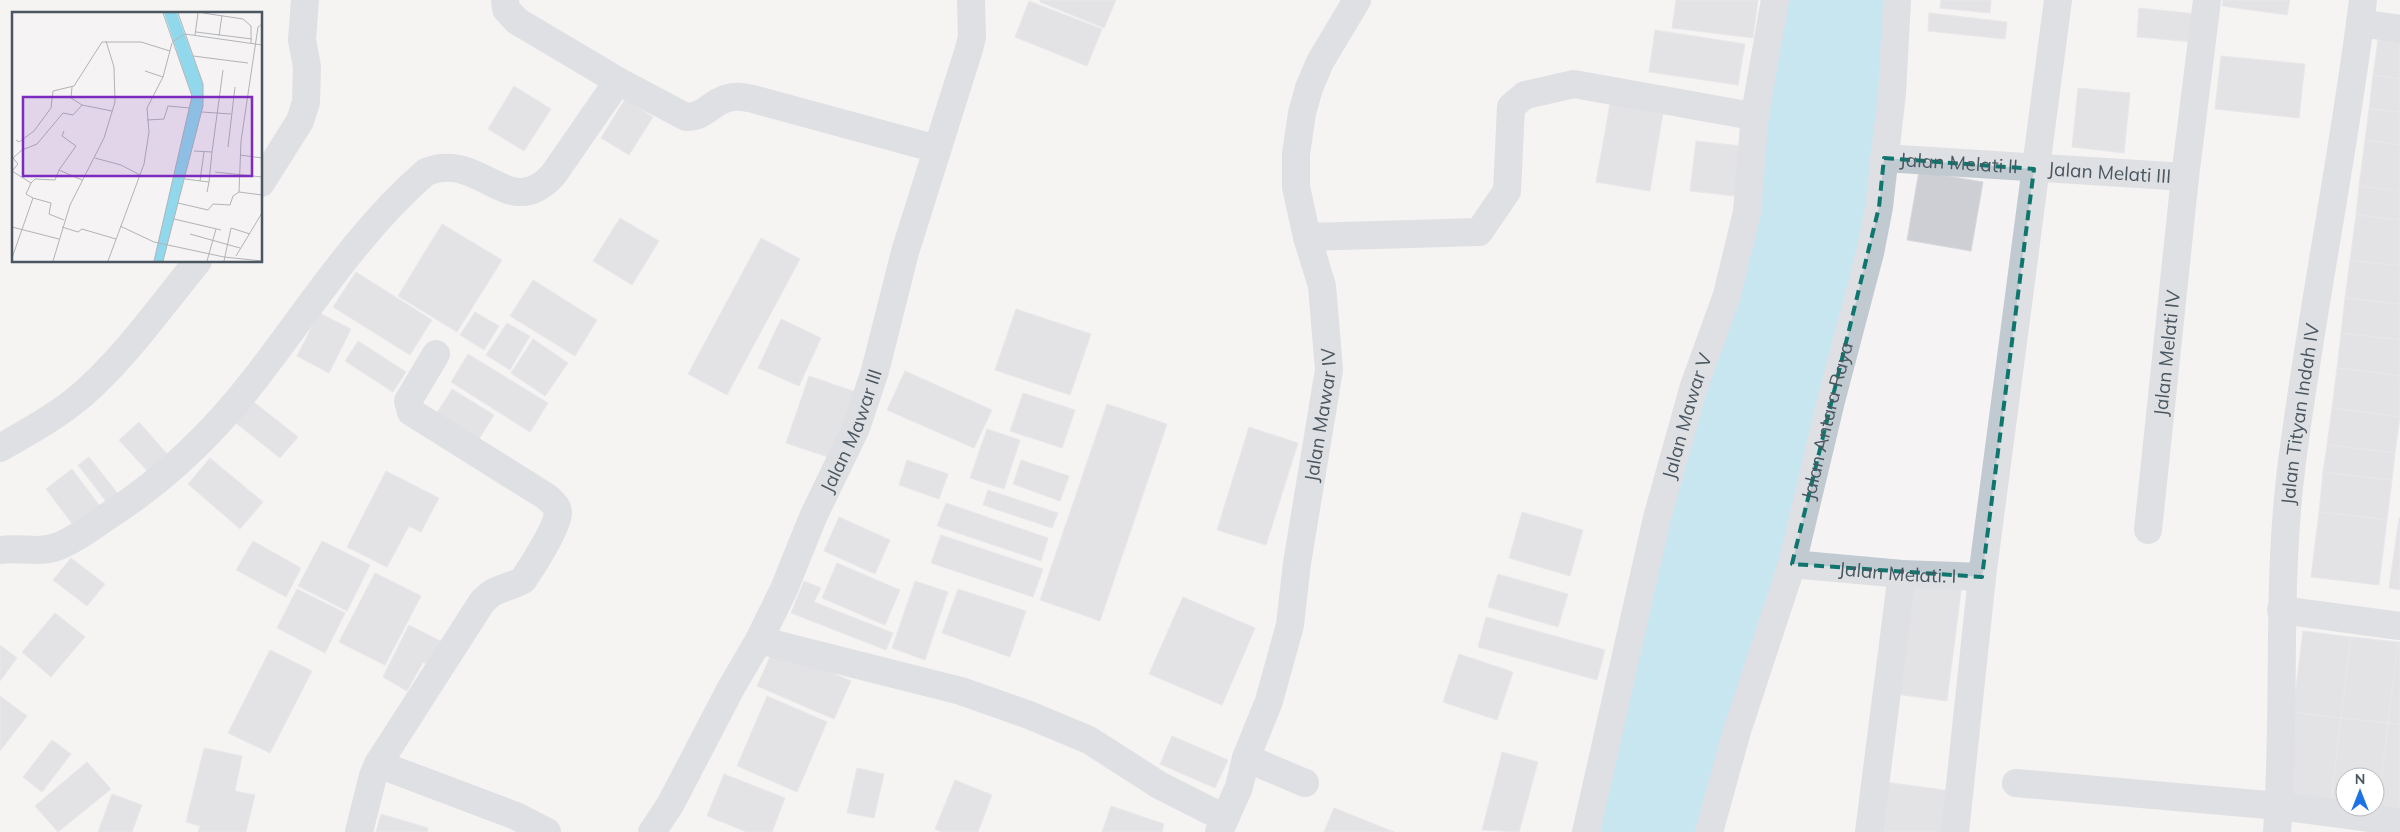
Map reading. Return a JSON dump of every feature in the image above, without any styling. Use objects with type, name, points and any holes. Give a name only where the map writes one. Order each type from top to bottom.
[{"type":"street","points":[[262,181],[300,121],[306,102],[307,67],[302,40],[305,0]]},
{"type":"street","points":[[505,0],[506,9],[517,21],[618,81],[686,117],[694,116],[727,97],[733,96],[937,148]]},
{"type":"street","name":"Jalan Mawar III","points":[[652,832],[670,805],[731,688],[759,640],[784,589],[813,517],[856,428],[875,371],[905,252],[969,49],[972,37],[971,0]]},
{"type":"street","name":"Jalan Mawar IV","points":[[1221,825],[1239,786],[1246,758],[1269,701],[1290,625],[1297,563],[1329,370],[1322,286],[1306,237],[1296,187],[1296,154],[1302,113],[1309,88],[1320,62],[1357,0]]},
{"type":"street","name":"Jalan Mawar V","points":[[1586,832],[1657,518],[1694,386],[1727,295],[1747,212],[1755,114],[1775,0]]},
{"type":"street","name":"Jalan Antara Raya","points":[[1709,832],[1737,731],[1792,564],[1831,401],[1870,253],[1879,206],[1892,93],[1897,0]]},
{"type":"street","points":[[1955,832],[1984,567],[2034,169],[2058,0]]},
{"type":"street","name":"Jalan Melati IV","points":[[2148,530],[2185,177],[2207,0]]},
{"type":"street","points":[[2361,12],[2400,29]]},
{"type":"street","name":"Jalan Tityan Indah IV","points":[[2278,819],[2282,709],[2281,610],[2292,464],[2361,12]]},
{"type":"street","points":[[0,550],[14,548],[34,551],[59,546],[146,491],[214,428],[258,376],[363,236],[426,172],[439,166],[454,166],[471,172],[511,192],[530,192],[543,185],[553,175],[618,81]]},
{"type":"street","points":[[1306,237],[1479,232],[1507,192],[1511,107],[1525,95],[1574,84],[1741,114],[1755,114]]},
{"type":"street","name":"Jalan Melati II","points":[[1884,158],[2034,169]]},
{"type":"street","name":"Jalan Melati III","points":[[2034,169],[2185,177]]},
{"type":"street","points":[[0,448],[58,413],[88,389],[116,362],[197,262]]},
{"type":"street","points":[[359,832],[373,776],[378,764],[482,602],[494,590],[516,585],[523,580],[553,528],[558,512],[555,505],[547,497],[411,412],[408,401],[436,354]]},
{"type":"street","name":"Jalan Melati. I","points":[[1792,564],[1902,574],[1984,567]]},
{"type":"street","points":[[1870,832],[1902,574]]},
{"type":"street","points":[[2281,610],[2400,626]]},
{"type":"street","points":[[759,640],[961,691],[1028,715],[1090,740],[1221,825]]},
{"type":"street","points":[[1246,758],[1305,783]]},
{"type":"street","points":[[378,764],[516,816],[546,832]]},
{"type":"street","points":[[2016,783],[2278,819],[2400,822]]},
{"type":"highlighted area","points":[[1884,158],[2034,169],[1982,577],[1792,564],[1879,207]]},
{"type":"water","points":[[1775,0],[1895,0],[1884,158],[1712,832],[1586,832],[1727,295]]},
{"type":"building","points":[[1040,0],[1116,0],[1104,28],[1040,2]]},
{"type":"building","points":[[1676,0],[1758,0],[1753,38],[1672,28]]},
{"type":"building","points":[[1941,0],[1991,0],[1990,13],[1940,8]]},
{"type":"building","points":[[2223,0],[2290,0],[2287,15],[2222,6]]},
{"type":"building","points":[[1029,1],[1102,29],[1087,66],[1015,37]]},
{"type":"building","points":[[2139,8],[2197,14],[2194,42],[2137,37]]},
{"type":"building","points":[[1929,13],[2007,22],[2005,39],[1928,31]]},
{"type":"building","points":[[1655,30],[1745,44],[1738,85],[1649,72]]},
{"type":"building","points":[[2378,40],[2400,42],[2400,79],[2373,75]]},
{"type":"building","points":[[2221,56],[2305,64],[2299,118],[2215,109]]},
{"type":"building","points":[[2373,75],[2400,79],[2400,112],[2369,109]]},
{"type":"building","points":[[514,86],[551,109],[524,151],[488,129]]},
{"type":"building","points":[[2078,88],[2130,93],[2124,153],[2072,147]]},
{"type":"building","points":[[625,99],[653,117],[629,155],[601,138]]},
{"type":"building","points":[[1610,104],[1663,113],[1650,191],[1596,182]]},
{"type":"building","points":[[2369,109],[2400,112],[2400,145],[2365,140]]},
{"type":"building","points":[[2365,140],[2400,145],[2400,191],[2359,186]]},
{"type":"building","points":[[1696,141],[1751,147],[1745,197],[1690,191]]},
{"type":"building","points":[[1919,171],[1983,182],[1971,251],[1907,240]]},
{"type":"building","points":[[2359,186],[2400,191],[2400,220],[2356,215]]},
{"type":"building","points":[[2356,215],[2400,220],[2400,266],[2350,260]]},
{"type":"building","points":[[620,218],[659,241],[632,285],[593,261]]},
{"type":"building","points":[[442,224],[502,260],[457,332],[398,296]]},
{"type":"building","points":[[761,238],[800,259],[727,395],[688,374]]},
{"type":"building","points":[[2350,260],[2400,266],[2400,304],[2345,298]]},
{"type":"building","points":[[356,272],[432,320],[410,355],[333,307]]},
{"type":"building","points":[[533,280],[597,320],[575,356],[510,316]]},
{"type":"building","points":[[2345,298],[2400,304],[2400,340],[2341,333]]},
{"type":"building","points":[[1016,309],[1091,334],[1070,395],[995,370]]},
{"type":"building","points":[[475,312],[499,326],[484,350],[460,335]]},
{"type":"building","points":[[319,313],[351,329],[329,373],[297,356]]},
{"type":"building","points":[[781,319],[821,338],[799,386],[758,368]]},
{"type":"building","points":[[507,323],[530,336],[510,370],[486,355]]},
{"type":"building","points":[[2341,333],[2400,340],[2400,376],[2337,368]]},
{"type":"building","points":[[533,339],[568,363],[545,396],[511,373]]},
{"type":"building","points":[[358,341],[406,372],[393,392],[345,361]]},
{"type":"building","points":[[468,354],[548,403],[530,432],[451,382]]},
{"type":"building","points":[[2337,368],[2400,376],[2400,417],[2332,408]]},
{"type":"building","points":[[905,371],[992,410],[974,448],[887,410]]},
{"type":"building","points":[[809,376],[856,392],[834,459],[786,443]]},
{"type":"building","points":[[452,389],[494,415],[479,439],[437,413]]},
{"type":"building","points":[[1023,393],[1075,410],[1062,448],[1010,431]]},
{"type":"building","points":[[250,399],[298,437],[280,458],[232,420]]},
{"type":"building","points":[[1107,404],[1167,424],[1100,621],[1040,600]]},
{"type":"building","points":[[2332,408],[2400,417],[2395,453],[2327,445]]},
{"type":"building","points":[[139,422],[168,455],[149,473],[119,440]]},
{"type":"building","points":[[1249,427],[1298,443],[1266,545],[1217,530]]},
{"type":"building","points":[[987,429],[1020,440],[1004,489],[970,478]]},
{"type":"building","points":[[2327,445],[2395,453],[2392,480],[2323,472]]},
{"type":"building","points":[[89,457],[119,495],[108,504],[78,465]]},
{"type":"building","points":[[210,458],[263,502],[240,529],[188,484]]},
{"type":"building","points":[[907,460],[948,474],[939,499],[899,485]]},
{"type":"building","points":[[1021,460],[1069,476],[1060,501],[1013,484]]},
{"type":"building","points":[[72,469],[102,509],[76,529],[46,489]]},
{"type":"building","points":[[386,471],[439,498],[421,532],[409,526],[387,567],[347,547]]},
{"type":"building","points":[[2323,472],[2392,480],[2387,520],[2319,512]]},
{"type":"building","points":[[988,490],[1058,513],[1052,528],[983,505]]},
{"type":"building","points":[[946,503],[1048,538],[1041,561],[937,526]]},
{"type":"building","points":[[1522,512],[1583,530],[1570,576],[1509,558]]},
{"type":"building","points":[[2319,512],[2387,520],[2379,585],[2311,577]]},
{"type":"building","points":[[839,517],[890,540],[875,574],[824,551]]},
{"type":"building","points":[[2400,518],[2400,590],[2389,588]]},
{"type":"building","points":[[941,535],[1043,569],[1033,597],[931,563]]},
{"type":"building","points":[[253,541],[301,568],[286,597],[236,570]]},
{"type":"building","points":[[322,541],[370,565],[347,611],[298,586]]},
{"type":"building","points":[[71,558],[105,584],[87,606],[53,580]]},
{"type":"building","points":[[837,563],[900,590],[885,625],[822,598]]},
{"type":"building","points":[[375,573],[421,596],[385,665],[339,642]]},
{"type":"building","points":[[1498,574],[1568,594],[1558,627],[1488,607]]},
{"type":"building","points":[[1910,577],[1962,584],[1947,701],[1895,694]]},
{"type":"building","points":[[804,581],[821,588],[814,602],[893,633],[886,650],[791,613]]},
{"type":"building","points":[[915,581],[948,592],[925,660],[892,648]]},
{"type":"building","points":[[297,589],[345,613],[325,653],[277,628]]},
{"type":"building","points":[[958,589],[1026,611],[1010,657],[942,633]]},
{"type":"building","points":[[1183,597],[1255,628],[1222,705],[1149,674]]},
{"type":"building","points":[[55,613],[85,637],[51,677],[22,652]]},
{"type":"building","points":[[1486,617],[1605,650],[1597,680],[1478,647]]},
{"type":"building","points":[[409,625],[446,644],[434,668],[423,662],[407,691],[383,677]]},
{"type":"building","points":[[2303,631],[2351,637],[2341,718],[2293,712]]},
{"type":"building","points":[[2351,637],[2398,642],[2388,723],[2341,718]]},
{"type":"building","points":[[2398,642],[2400,642],[2400,725],[2388,723]]},
{"type":"building","points":[[0,645],[17,658],[0,681]]},
{"type":"building","points":[[774,648],[851,681],[834,719],[757,686]]},
{"type":"building","points":[[270,650],[312,671],[270,753],[228,733]]},
{"type":"building","points":[[1459,654],[1513,672],[1497,720],[1443,702]]},
{"type":"building","points":[[0,696],[27,716],[0,751]]},
{"type":"building","points":[[767,696],[827,722],[797,792],[737,766]]},
{"type":"building","points":[[2293,712],[2341,718],[2331,800],[2283,795]]},
{"type":"building","points":[[2341,718],[2388,723],[2383,767],[2335,767]]},
{"type":"building","points":[[2388,723],[2400,725],[2400,808],[2385,807],[2385,767],[2383,767]]},
{"type":"building","points":[[1172,736],[1228,760],[1215,788],[1160,764]]},
{"type":"building","points":[[52,740],[71,754],[42,792],[23,777]]},
{"type":"building","points":[[204,748],[242,756],[235,791],[255,795],[246,832],[198,832],[200,826],[186,822]]},
{"type":"building","points":[[1502,752],[1538,762],[1519,832],[1482,830]]},
{"type":"building","points":[[87,762],[111,789],[58,832],[35,806]]},
{"type":"building","points":[[2335,767],[2335,801],[2331,800]]},
{"type":"building","points":[[857,768],[884,774],[874,818],[847,813]]},
{"type":"building","points":[[724,774],[785,798],[772,832],[747,832],[707,816]]},
{"type":"building","points":[[955,780],[992,795],[978,832],[942,832],[935,829]]},
{"type":"building","points":[[1885,782],[1951,791],[1947,832],[1879,832]]},
{"type":"building","points":[[112,794],[142,805],[132,832],[98,832]]},
{"type":"building","points":[[1111,806],[1164,824],[1162,832],[1102,832]]},
{"type":"building","points":[[1334,808],[1394,832],[1324,832]]},
{"type":"building","points":[[381,814],[428,828],[427,832],[376,832]]}]
